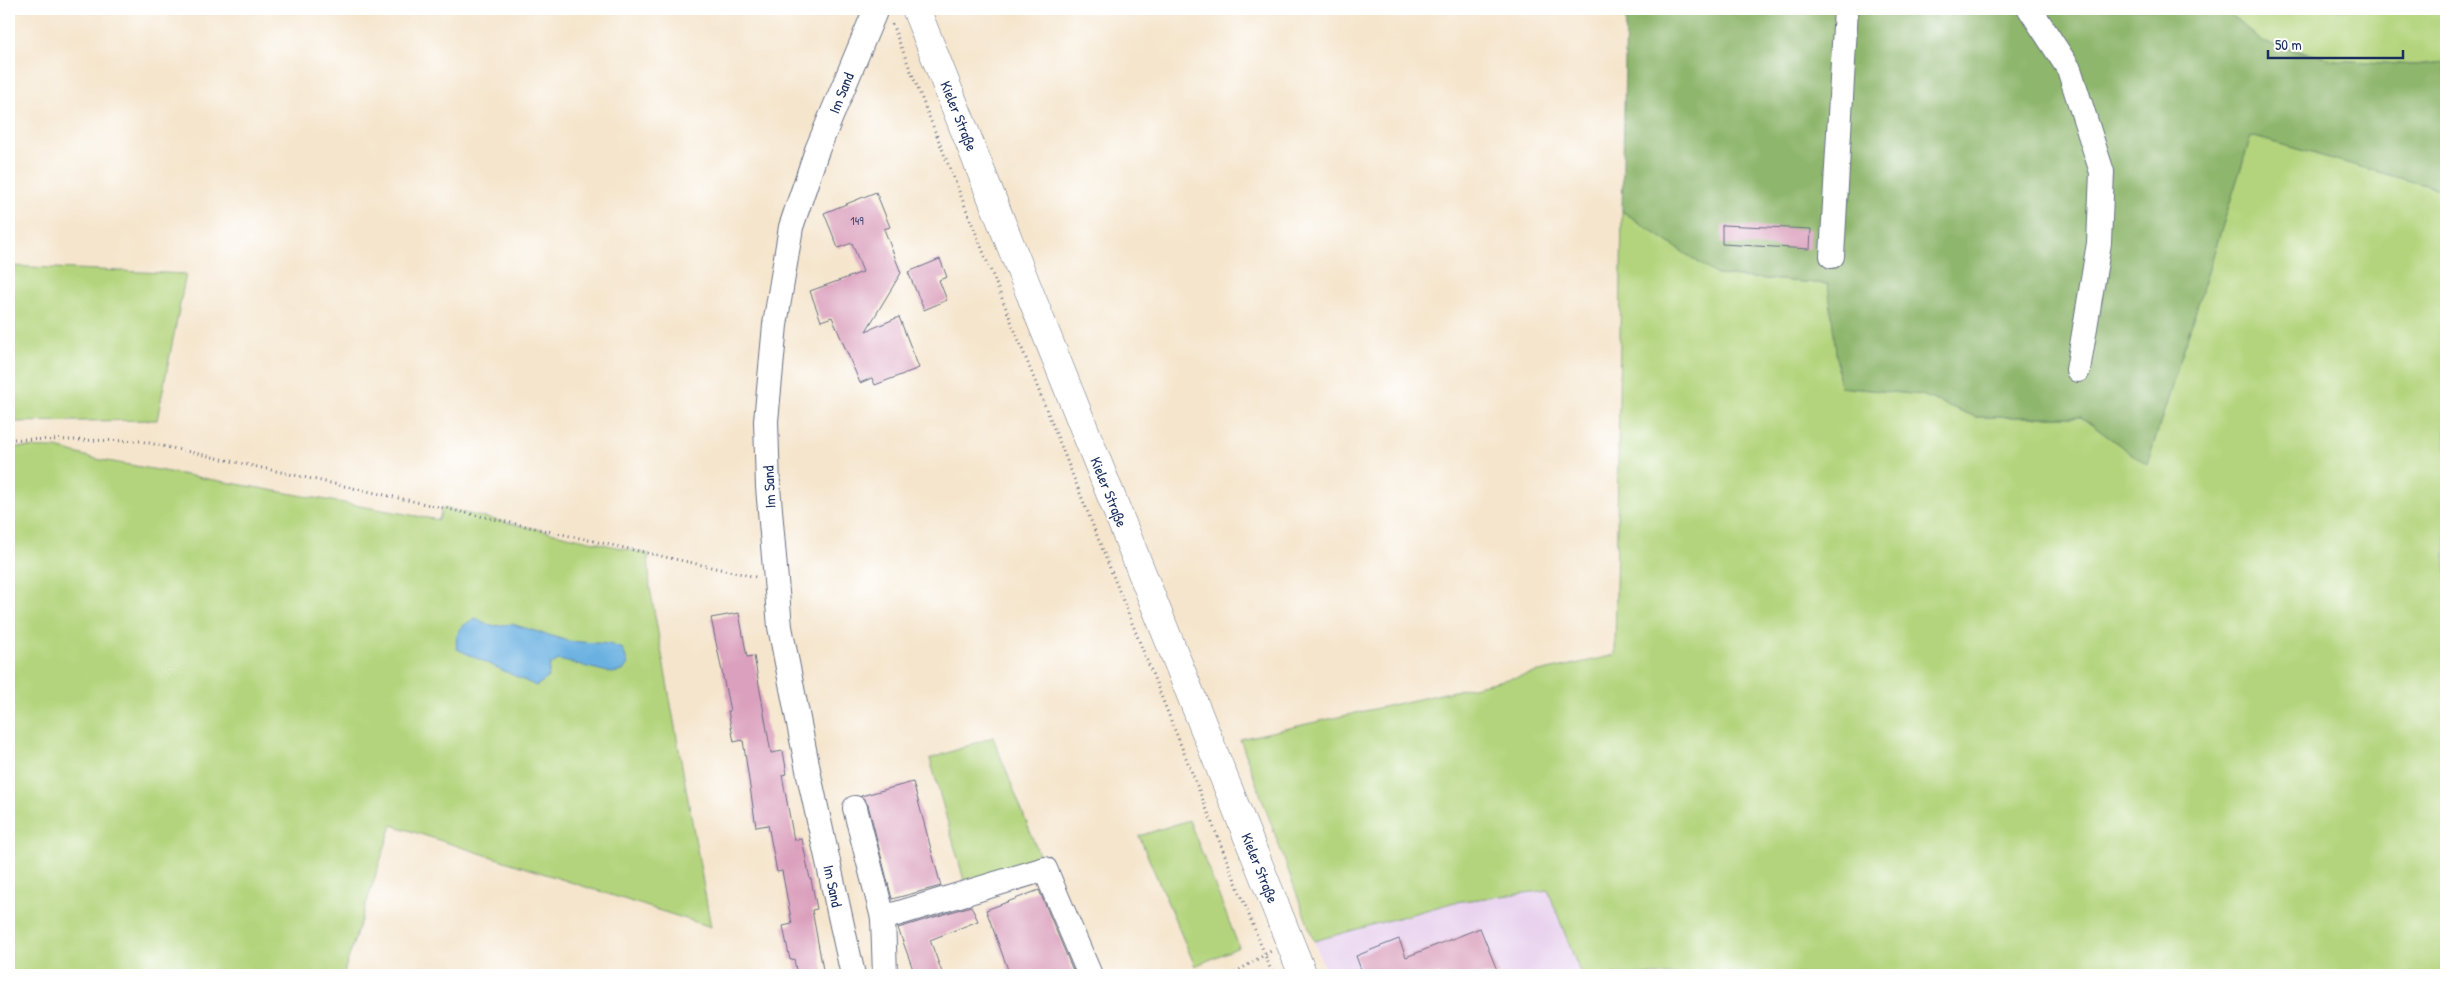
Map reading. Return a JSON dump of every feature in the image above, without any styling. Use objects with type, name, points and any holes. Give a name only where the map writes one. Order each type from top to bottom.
[{"type":"main road","name":"Kieler Straße","points":[[916,9],[1303,975]]},
{"type":"street","points":[[1832,256],[1846,9]]},
{"type":"street","points":[[2030,9],[2069,69],[2102,172],[2099,243],[2078,370]]},
{"type":"street","name":"Im Sand","points":[[853,975],[810,780],[782,637],[768,486],[766,421],[775,325],[790,228],[817,150],[883,13]]},
{"type":"street","points":[[855,808],[884,918],[885,975]]},
{"type":"street","points":[[884,918],[1045,868],[1090,975]]},
{"type":"path","points":[[883,13],[1273,975]]},
{"type":"path","points":[[9,439],[140,441],[776,580]]},
{"type":"path","points":[[1231,975],[1265,954],[1290,943]]},
{"type":"shaded area","points":[[1549,890],[1581,975],[1327,975],[1314,941],[1455,902]]},
{"type":"green space","points":[[1626,9],[2224,9],[2262,42],[2334,60],[2414,65],[2446,62],[2446,191],[2251,136],[2147,465],[2081,417],[1976,417],[1922,395],[1840,387],[1828,284],[1717,275],[1622,211]]},
{"type":"green space","points":[[2225,9],[2446,9],[2446,62],[2414,65],[2334,60],[2262,42]]},
{"type":"green space","points":[[2251,136],[2446,191],[2446,975],[1581,975],[1548,890],[1455,902],[1314,941],[1240,739],[1615,655],[1622,211],[1717,275],[1829,284],[1840,387],[1922,395],[1976,417],[2081,417],[2147,465]]},
{"type":"green space","points":[[9,266],[186,274],[157,420],[9,422]]},
{"type":"green space","points":[[9,447],[57,448],[96,459],[439,520],[442,508],[648,554],[650,588],[711,927],[392,825],[343,975],[9,975]]},
{"type":"green space","points":[[993,737],[1040,857],[965,884],[930,759]]},
{"type":"green space","points":[[1189,820],[1239,947],[1195,966],[1139,836]]},
{"type":"water","points":[[476,618],[491,626],[512,624],[568,641],[609,644],[623,649],[628,664],[623,671],[612,673],[559,660],[550,665],[548,678],[536,686],[457,649],[456,643],[460,630]]},
{"type":"building","points":[[876,192],[890,227],[884,229],[901,273],[866,331],[899,317],[919,368],[875,385],[872,378],[860,383],[832,317],[821,321],[810,291],[863,272],[852,243],[838,248],[824,213]]},
{"type":"building","points":[[1722,225],[1811,229],[1810,249],[1722,244]]},
{"type":"building","points":[[940,259],[947,277],[939,280],[947,300],[924,310],[908,272]]},
{"type":"building","points":[[739,613],[747,657],[754,656],[771,753],[783,751],[787,774],[782,775],[794,840],[802,839],[811,879],[817,909],[812,910],[824,975],[797,975],[794,959],[790,960],[783,926],[792,924],[782,871],[777,872],[768,825],[756,827],[743,740],[734,742],[728,711],[730,711],[711,618]]},
{"type":"building","points":[[913,782],[941,886],[892,899],[868,805],[861,796]]},
{"type":"building","points":[[1039,890],[1075,975],[1010,975],[986,910]]},
{"type":"building","points":[[971,906],[978,921],[930,940],[943,975],[915,975],[898,928]]},
{"type":"building","points":[[1480,928],[1499,975],[1363,975],[1356,956],[1399,939],[1406,957]]}]
